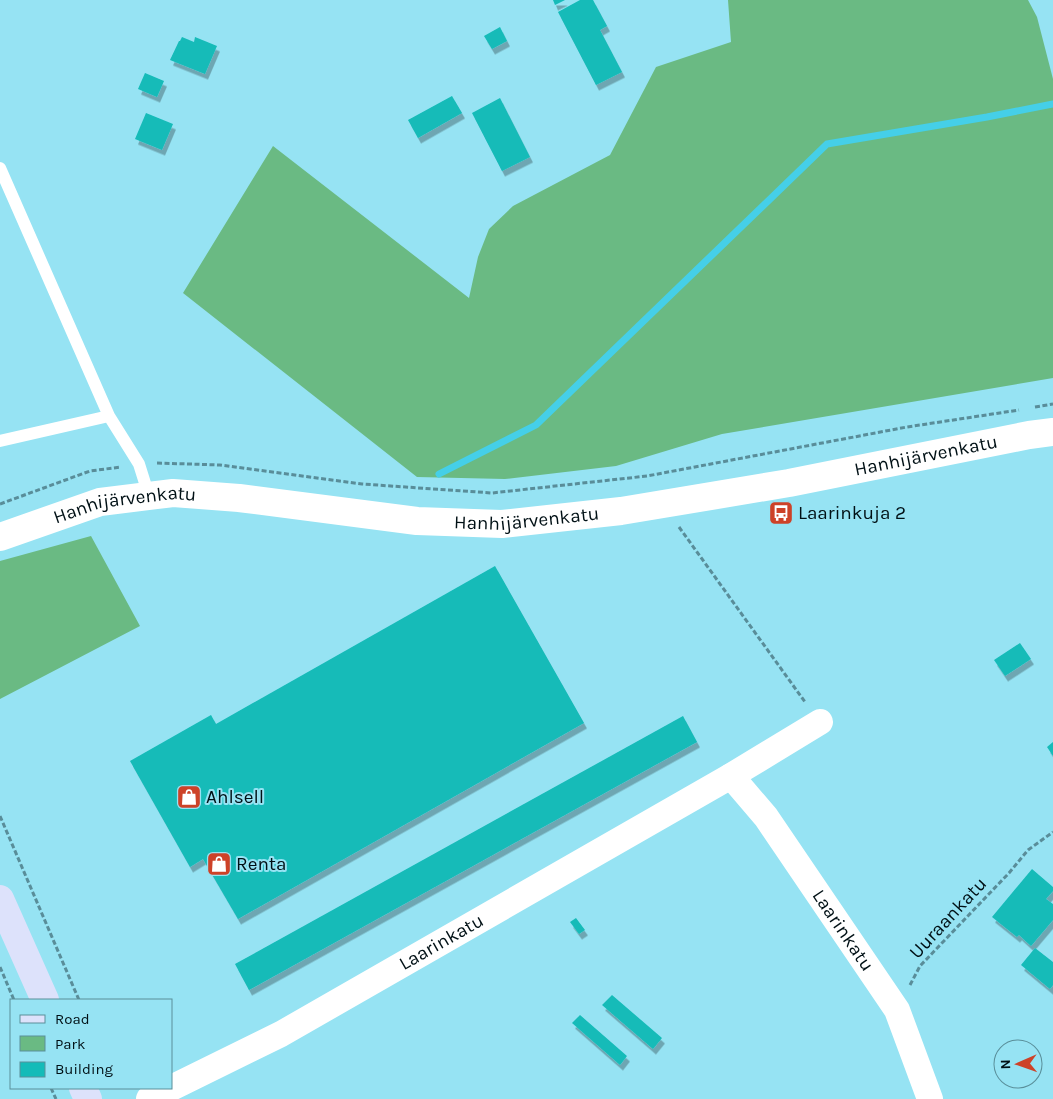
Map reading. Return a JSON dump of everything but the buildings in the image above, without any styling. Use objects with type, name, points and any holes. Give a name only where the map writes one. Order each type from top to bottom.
[{"type":"main road","points":[[0,899],[45,999]]},
{"type":"street","name":"Hanhijärvenkatu","points":[[0,537],[100,502],[173,493],[240,498],[417,521],[502,524],[621,511],[789,483],[1053,432]]},
{"type":"street","name":"Laarinkatu","points":[[172,1088],[281,1034],[731,776],[820,722]]},
{"type":"street","name":"Laarinkatu","points":[[731,776],[766,817],[897,1010],[930,1099]]},
{"type":"street","name":"Laarinkatu","points":[[149,1099],[169,1089]]},
{"type":"lane","points":[[0,168],[109,416],[139,464],[149,496]]},
{"type":"lane","points":[[0,441],[109,416]]},
{"type":"path","points":[[1034,407],[1053,404]]},
{"type":"path","points":[[0,504],[90,471],[150,462],[220,465],[362,484],[492,494],[647,476],[907,427],[1024,409]]},
{"type":"path","points":[[663,504],[820,722]]},
{"type":"path","points":[[0,816],[79,999]]},
{"type":"path","name":"Uuraankatu","points":[[897,1010],[920,966],[1009,873],[1028,850],[1053,832]]},
{"type":"path","points":[[0,967],[14,999]]},
{"type":"green space","points":[[728,0],[1028,0],[1037,17],[1053,79],[1053,378],[722,434],[616,466],[505,479],[417,477],[183,293],[273,146],[469,298],[478,257],[489,229],[513,206],[610,155],[656,67],[731,42]]},
{"type":"green space","points":[[91,536],[140,626],[0,699],[0,561]]},
{"type":"waterway","points":[[439,474],[536,425],[827,144],[1053,104]]},
{"type":"place","name":"Laarinkuja 2","points":[[781,513]]},
{"type":"place","name":"Ahlsell","points":[[189,797]]},
{"type":"place","name":"Renta","points":[[219,864]]}]
